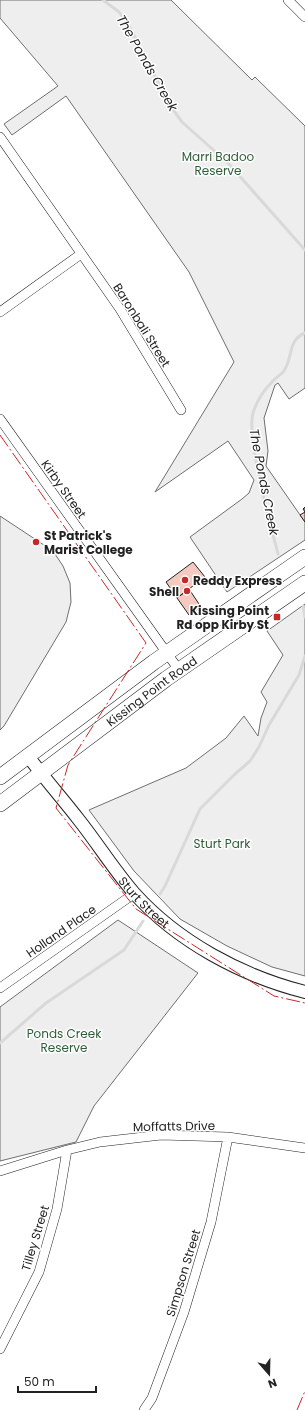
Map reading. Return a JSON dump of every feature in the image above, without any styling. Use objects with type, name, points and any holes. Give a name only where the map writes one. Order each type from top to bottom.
[{"type":"main road","name":"Kissing Point Road","points":[[0,777],[167,654],[305,557]]},
{"type":"main road","name":"Kissing Point Road","points":[[0,804],[179,670],[305,583]]},
{"type":"street","points":[[288,0],[305,17]]},
{"type":"street","name":"Baronbali Street","points":[[0,137],[120,309],[181,410]]},
{"type":"street","points":[[0,312],[81,254]]},
{"type":"street","name":"Kirby Street","points":[[0,418],[179,670]]},
{"type":"street","name":"Sturt Street","points":[[28,756],[135,893],[161,919],[177,932],[241,970],[267,981],[305,992]]},
{"type":"street","name":"Holland Place","points":[[0,988],[135,893]]},
{"type":"street","name":"Moffatts Drive","points":[[0,1172],[67,1150],[100,1142],[161,1135],[228,1137],[305,1148]]},
{"type":"street","name":"Simpson Street","points":[[144,1410],[152,1398],[187,1305],[211,1222],[228,1137]]},
{"type":"street","name":"Tilley Street","points":[[0,1349],[39,1272],[58,1209],[67,1150]]},
{"type":"green space","name":"Marri Badoo Reserve","points":[[0,0],[171,0],[252,80],[255,77],[305,126],[305,388],[289,399],[278,383],[275,385],[264,418],[268,451],[266,466],[305,522],[305,540],[227,592],[190,537],[249,493],[254,480],[228,441],[155,492],[234,362],[189,272],[66,96],[12,135],[4,124],[58,86],[0,18]]},
{"type":"green space","points":[[0,516],[53,551],[63,566],[70,583],[71,602],[66,622],[4,726],[0,730]]},
{"type":"green space","name":"Sturt Park","points":[[305,604],[305,976],[272,967],[227,946],[180,919],[134,871],[89,810],[186,768],[226,738],[244,716],[258,736],[261,718],[267,702],[261,692],[283,655],[267,631]]},
{"type":"green space","name":"Ponds Creek Reserve","points":[[118,920],[198,973],[94,1106],[76,1142],[0,1161],[0,1007]]},
{"type":"building","points":[[305,512],[305,522],[300,515]]},
{"type":"building","name":"Reddy Express","points":[[193,562],[205,577],[177,598],[166,582]]},
{"type":"building","points":[[189,589],[201,607],[189,615],[177,598]]},
{"type":"waterway","name":"The Ponds Creek","points":[[103,0],[119,12],[129,26],[169,104],[182,122],[228,163],[305,250]]},
{"type":"waterway","name":"The Ponds Creek","points":[[278,554],[255,458],[252,421],[254,410],[264,391],[284,371],[293,344],[305,333]]},
{"type":"waterway","name":"The Ponds Creek","points":[[303,606],[305,617]]},
{"type":"waterway","name":"The Ponds Creek","points":[[160,894],[200,809],[250,761],[259,747],[269,725],[299,675],[305,656]]},
{"type":"waterway","name":"The Ponds Creek","points":[[0,1043],[46,1003],[124,950],[143,921]]},
{"type":"power","points":[[0,435],[146,643],[68,765],[56,808],[136,909],[274,996],[305,1003]]},
{"type":"power","points":[[297,1410],[305,1391]]},
{"type":"place","name":"St Patrick's Marist College","points":[[36,542]]},
{"type":"place","name":"Reddy Express","points":[[185,580]]},
{"type":"place","name":"Shell","points":[[187,591]]},
{"type":"place","name":"Kissing Point Rd opp Kirby St","points":[[277,617]]}]
